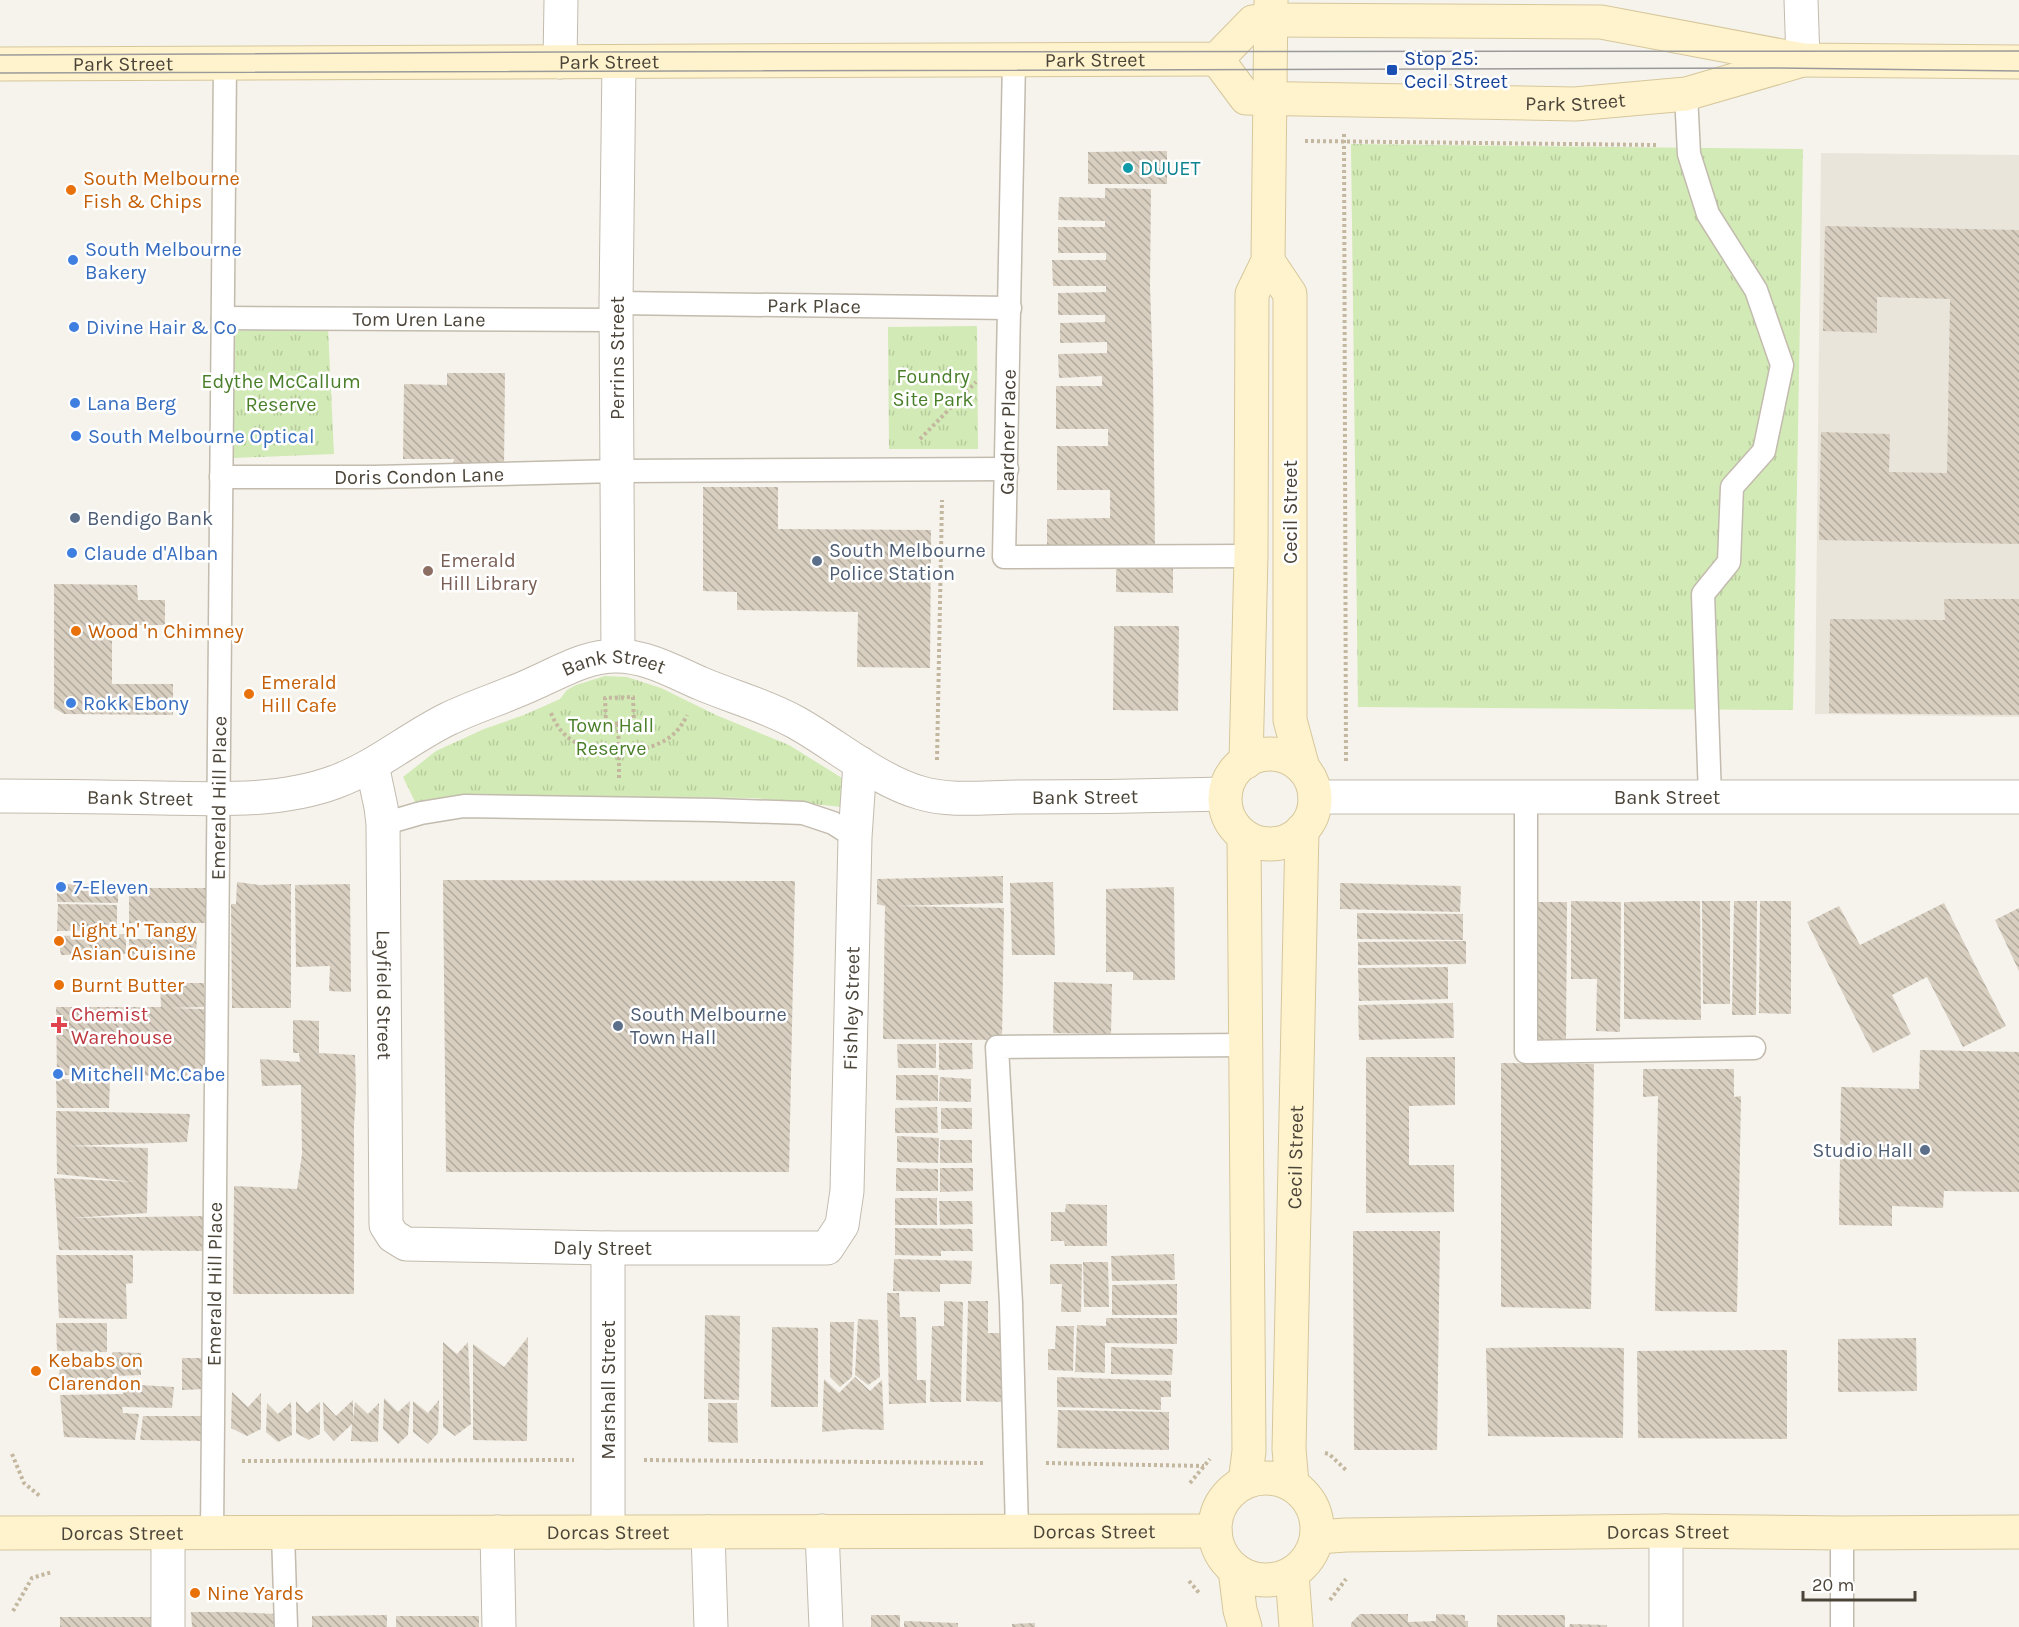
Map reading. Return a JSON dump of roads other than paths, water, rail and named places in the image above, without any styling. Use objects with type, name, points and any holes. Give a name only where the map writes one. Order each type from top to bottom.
[{"type":"street","points":[[560,62],[561,0]]},
{"type":"street","points":[[1802,0],[1803,60]]},
{"type":"street","name":"Park Street","points":[[0,64],[1217,59],[1253,22],[1270,10],[1601,22],[1803,60],[2019,62]]},
{"type":"street","name":"Cecil Street","points":[[1246,762],[1251,556],[1252,294],[1269,261],[1270,10]]},
{"type":"street","name":"Park Street","points":[[1217,59],[1246,98],[1575,104],[1686,94],[1803,60]]},
{"type":"street","name":"Perrins Street","points":[[618,656],[616,311],[619,62]]},
{"type":"street","name":"Cecil Street","points":[[1269,261],[1290,294],[1290,720],[1321,787]]},
{"type":"street","name":"Bank Street","points":[[0,796],[218,799],[305,791],[334,783],[372,765],[446,720],[479,705],[588,659],[618,656],[651,662],[792,720],[891,780],[915,791],[936,796],[956,798],[1111,797],[1225,794]]},
{"type":"street","points":[[1274,754],[1289,758],[1321,787],[1311,818],[1302,831],[1291,839],[1273,844],[1258,843],[1244,836],[1233,826],[1226,810],[1225,794],[1229,779],[1239,765],[1246,762],[1253,756],[1274,754]]},
{"type":"street","name":"Fishley Street","points":[[827,1248],[842,1225],[846,1191],[855,837],[860,763]]},
{"type":"street","name":"Layfield Street","points":[[372,765],[383,824],[386,1225]]},
{"type":"street","name":"Bank Street","points":[[1321,787],[1526,797],[2019,797]]},
{"type":"street","name":"Cecil Street","points":[[1292,1484],[1289,1449],[1302,831]]},
{"type":"street","points":[[1244,836],[1250,1451],[1245,1482]]},
{"type":"street","name":"Daly Street","points":[[386,1225],[393,1236],[406,1244],[608,1248],[827,1248]]},
{"type":"street","points":[[1248,1238],[1293,1238]]},
{"type":"street","name":"Marshall Street","points":[[608,1248],[608,1532]]},
{"type":"street","points":[[1260,1478],[1277,1478],[1292,1484],[1304,1493],[1313,1507],[1318,1521],[1313,1551],[1304,1564],[1292,1574],[1278,1579],[1263,1580],[1248,1577],[1235,1570],[1225,1559],[1218,1546],[1215,1531],[1216,1516],[1222,1502],[1232,1490],[1245,1482],[1260,1478]]},
{"type":"street","name":"Dorcas Street","points":[[0,1533],[1215,1531]]},
{"type":"street","points":[[1666,1531],[1666,1627]]},
{"type":"street","name":"Dorcas Street","points":[[1317,1537],[1346,1534],[1666,1531],[2019,1532]]},
{"type":"street","points":[[497,1532],[499,1627]]},
{"type":"street","points":[[708,1532],[711,1627]]},
{"type":"street","points":[[822,1532],[826,1627]]},
{"type":"street","points":[[168,1533],[168,1627]]},
{"type":"street","points":[[1235,1570],[1240,1610],[1245,1627]]},
{"type":"street","points":[[1292,1574],[1296,1627]]},
{"type":"lane","name":"Gardner Place","points":[[1014,61],[1004,557],[1251,556]]},
{"type":"lane","name":"Emerald Hill Place","points":[[212,1533],[225,63]]},
{"type":"lane","points":[[1686,94],[1689,154],[1708,214],[1756,290],[1782,365],[1764,451],[1732,487],[1729,562],[1703,594],[1710,797]]},
{"type":"lane","name":"Park Place","points":[[616,311],[1010,308]]},
{"type":"lane","name":"Tom Uren Lane","points":[[222,318],[616,311]]},
{"type":"lane","name":"Doris Condon Lane","points":[[221,477],[375,477],[617,471],[1007,469]]},
{"type":"lane","points":[[1526,797],[1526,1052],[1754,1048]]},
{"type":"lane","points":[[383,824],[421,813],[464,806],[803,813],[833,823],[855,837]]},
{"type":"lane","points":[[1017,1531],[1011,1303],[998,1047],[1247,1046]]},
{"type":"lane","points":[[283,1533],[286,1627]]},
{"type":"lane","points":[[1842,1533],[1842,1627]]},
{"type":"tram line","points":[[0,55],[561,52],[2019,51]]},
{"type":"tram line","points":[[0,73],[1773,68],[2019,71]]},
{"type":"place","name":"Stop 25: Cecil Street","points":[[1392,70]]},
{"type":"place","name":"DUUET","points":[[1128,168]]},
{"type":"place","name":"South Melbourne Fish & Chips","points":[[71,190]]},
{"type":"place","name":"South Melbourne Bakery","points":[[73,260]]},
{"type":"place","name":"Divine Hair & Co","points":[[74,327]]},
{"type":"place","name":"Lana Berg","points":[[75,403]]},
{"type":"place","name":"South Melbourne Optical","points":[[76,436]]},
{"type":"place","name":"Bendigo Bank","points":[[75,518]]},
{"type":"place","name":"Claude d'Alban","points":[[72,553]]},
{"type":"place","name":"South Melbourne Police Station","points":[[817,561]]},
{"type":"place","name":"Emerald Hill Library","points":[[428,571]]},
{"type":"place","name":"Wood 'n Chimney","points":[[76,631]]},
{"type":"place","name":"Emerald Hill Cafe","points":[[249,694]]},
{"type":"place","name":"Rokk Ebony","points":[[71,703]]},
{"type":"place","name":"7-Eleven","points":[[61,887]]},
{"type":"place","name":"Light 'n' Tangy Asian Cuisine","points":[[59,941]]},
{"type":"place","name":"Burnt Butter","points":[[59,985]]},
{"type":"place","name":"Chemist Warehouse","points":[[59,1025]]},
{"type":"place","name":"South Melbourne Town Hall","points":[[618,1026]]},
{"type":"place","name":"Mitchell Mc.Cabe","points":[[58,1074]]},
{"type":"place","name":"Studio Hall","points":[[1925,1150]]},
{"type":"place","name":"Kebabs on Clarendon","points":[[36,1371]]},
{"type":"place","name":"Nine Yards","points":[[195,1593]]},
{"type":"park label","name":"Foundry Site Park","points":[[933,388]]},
{"type":"park label","name":"Edythe McCallum Reserve","points":[[281,392]]},
{"type":"park label","name":"Town Hall Reserve","points":[[611,736]]}]
